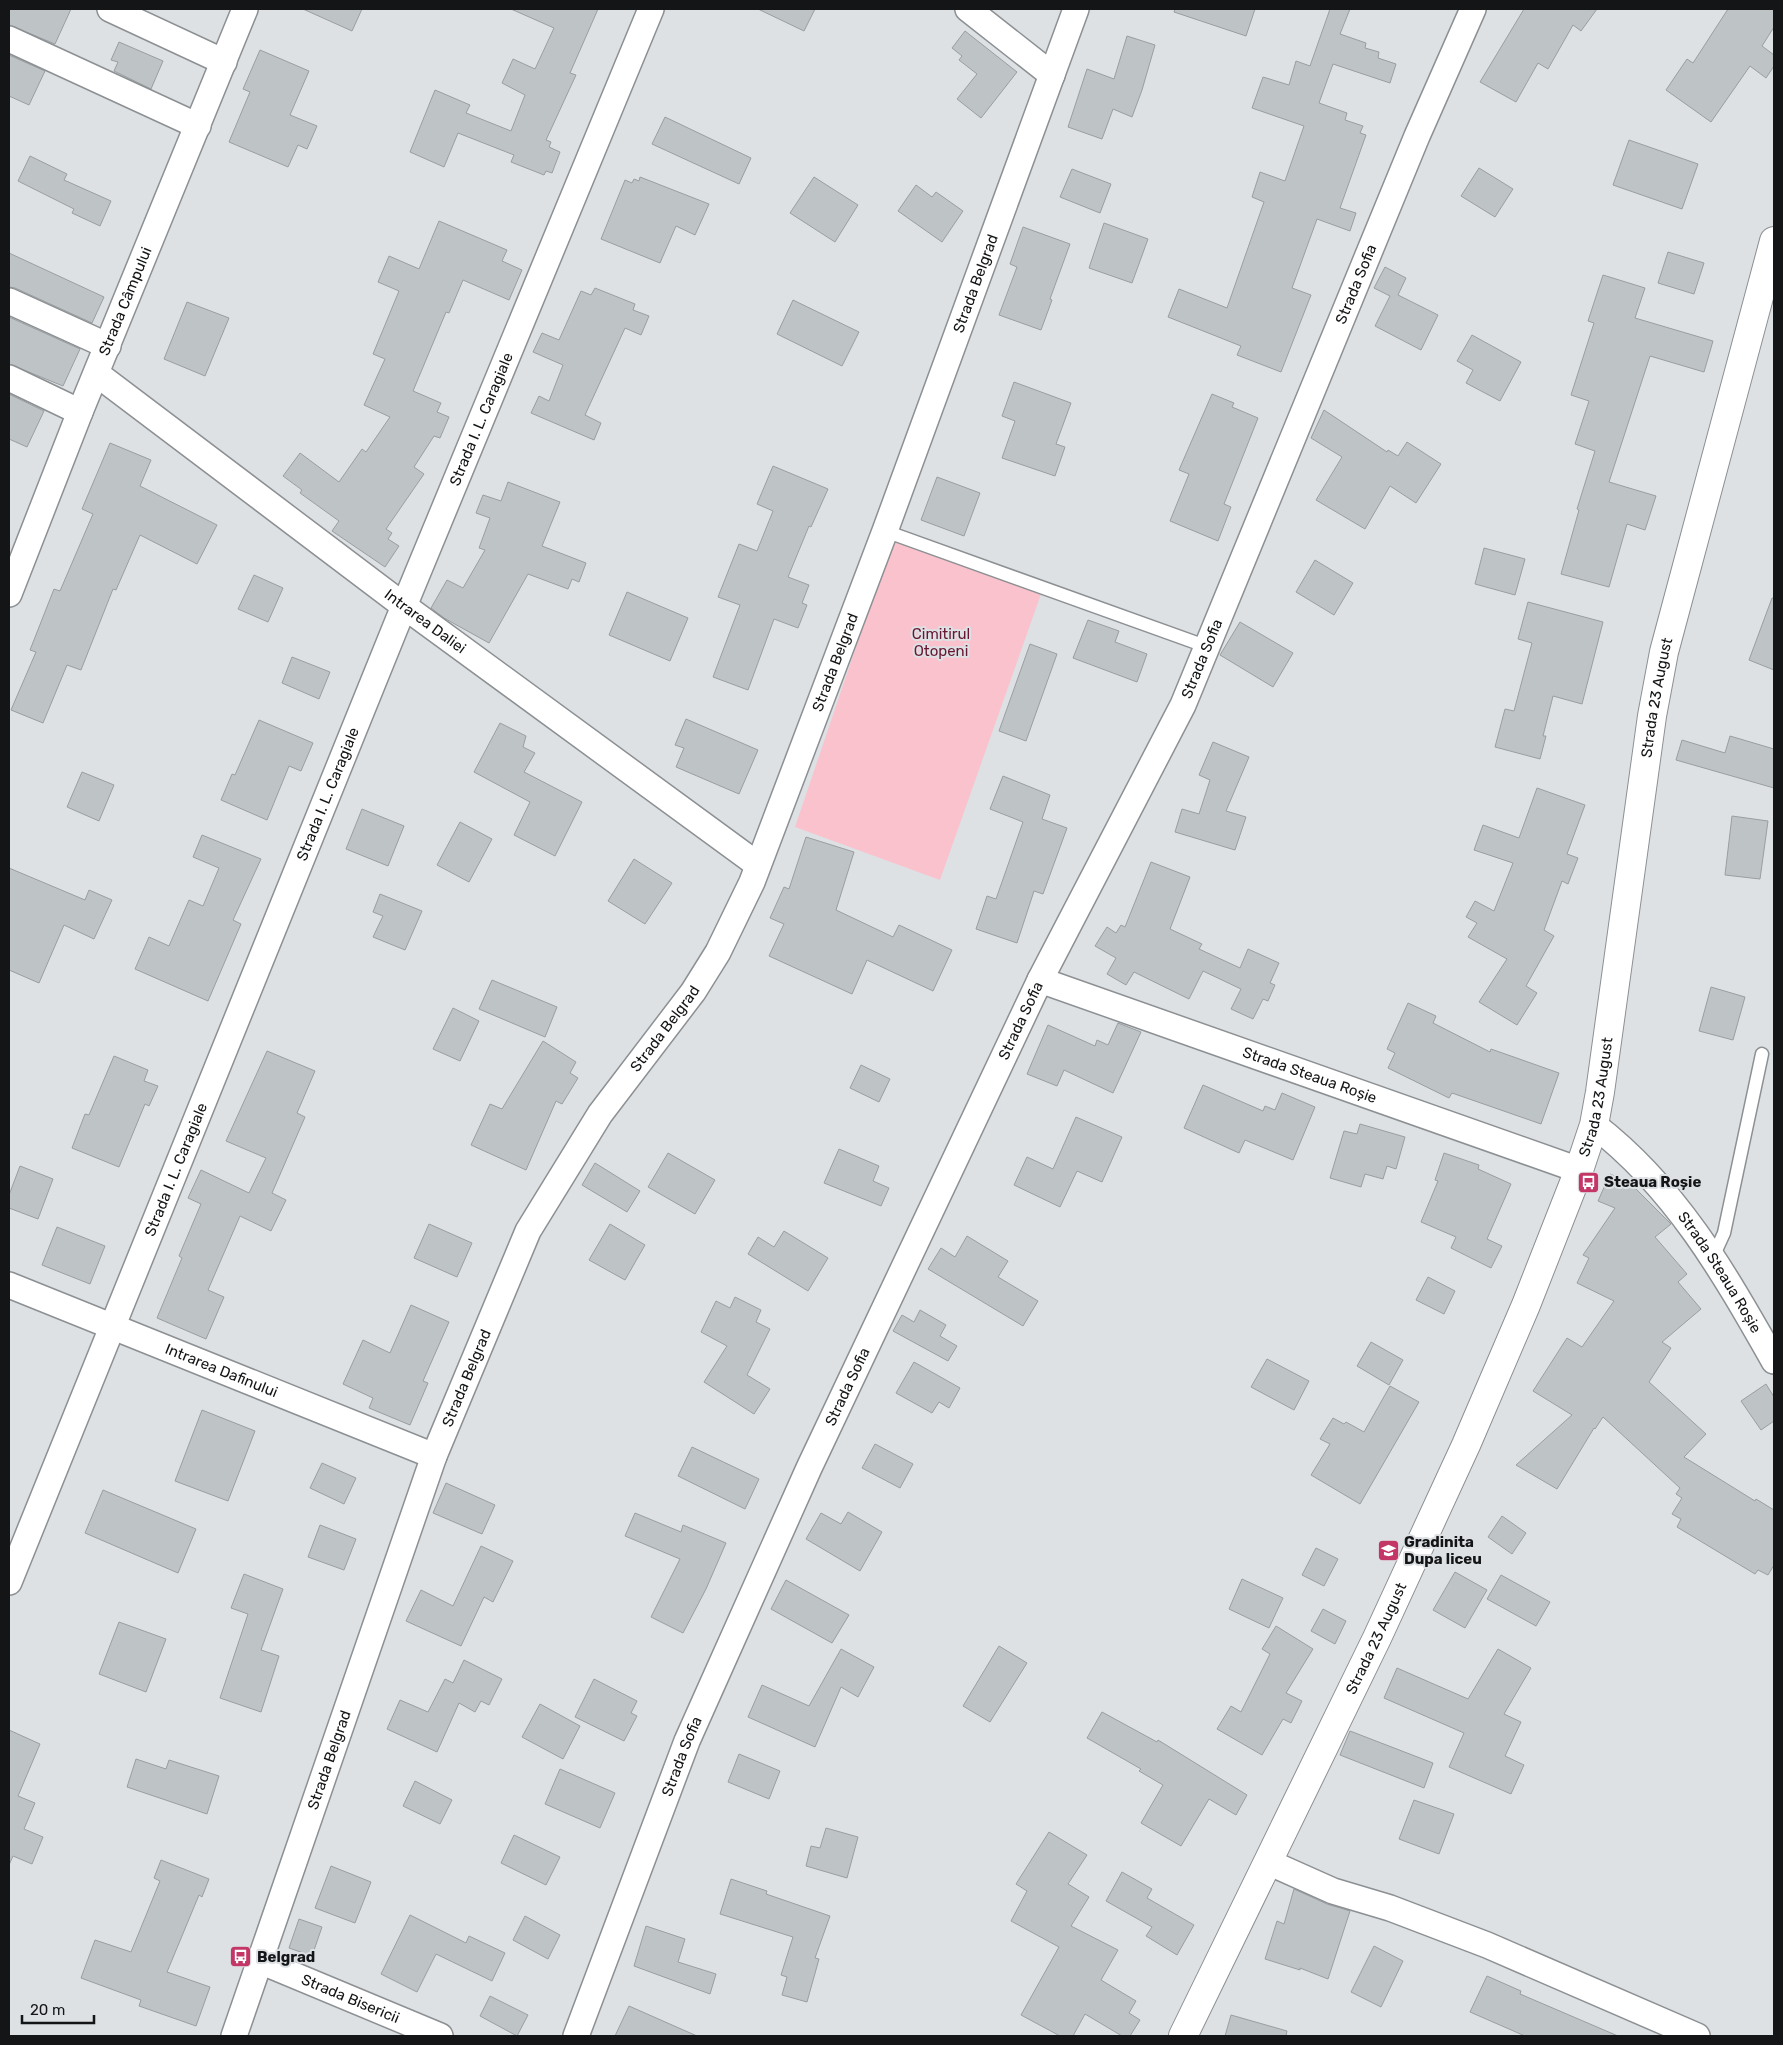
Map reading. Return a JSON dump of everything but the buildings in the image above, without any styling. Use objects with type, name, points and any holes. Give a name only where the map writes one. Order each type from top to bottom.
[{"type":"main road","name":"Strada 23 August","points":[[1183,2036],[1377,1638],[1466,1445],[1580,1170],[1594,1125],[1600,1092],[1652,716],[1664,652],[1774,241]]},
{"type":"street","points":[[110,9],[224,62]]},
{"type":"street","name":"Strada Câmpului","points":[[9,594],[14,564],[97,374],[245,9]]},
{"type":"street","name":"Strada I. L. Caragiale","points":[[9,1582],[404,606],[651,9]]},
{"type":"street","points":[[968,9],[1052,75]]},
{"type":"street","name":"Strada Belgrad","points":[[234,2036],[434,1456],[528,1231],[600,1114],[693,992],[714,960],[736,916],[758,865],[885,531],[1076,9]]},
{"type":"street","name":"Strada Sofia","points":[[576,2036],[687,1741],[809,1468],[1040,980],[1183,705],[1414,145],[1474,9]]},
{"type":"street","points":[[9,39],[198,126]]},
{"type":"street","points":[[9,301],[108,346]]},
{"type":"street","name":"Intrarea Daliei","points":[[97,374],[404,606],[758,865]]},
{"type":"street","points":[[9,378],[80,412]]},
{"type":"street","name":"Strada Steaua Roșie","points":[[1040,980],[1580,1170]]},
{"type":"street","name":"Strada Steaua Roșie","points":[[1594,1125],[1634,1160],[1673,1203],[1713,1257],[1774,1361]]},
{"type":"street","name":"Intrarea Dafinului","points":[[9,1286],[434,1456]]},
{"type":"street","points":[[1268,1862],[1333,1891],[1390,1908],[1486,1946],[1697,2036]]},
{"type":"street","name":"Strada Bisericii","points":[[260,1961],[440,2036]]},
{"type":"lane","points":[[885,531],[1208,647]]},
{"type":"lane","points":[[1713,1257],[1724,1233],[1762,1054]]},
{"type":"green space","name":"Cimitirul Otopeni","points":[[892,541],[1041,594],[940,880],[795,827]]},
{"type":"place","name":"Steaua Roșie","points":[[1588,1182]]},
{"type":"place","name":"Gradinita Dupa liceu","points":[[1388,1551]]},
{"type":"place","name":"Belgrad","points":[[241,1957]]}]
